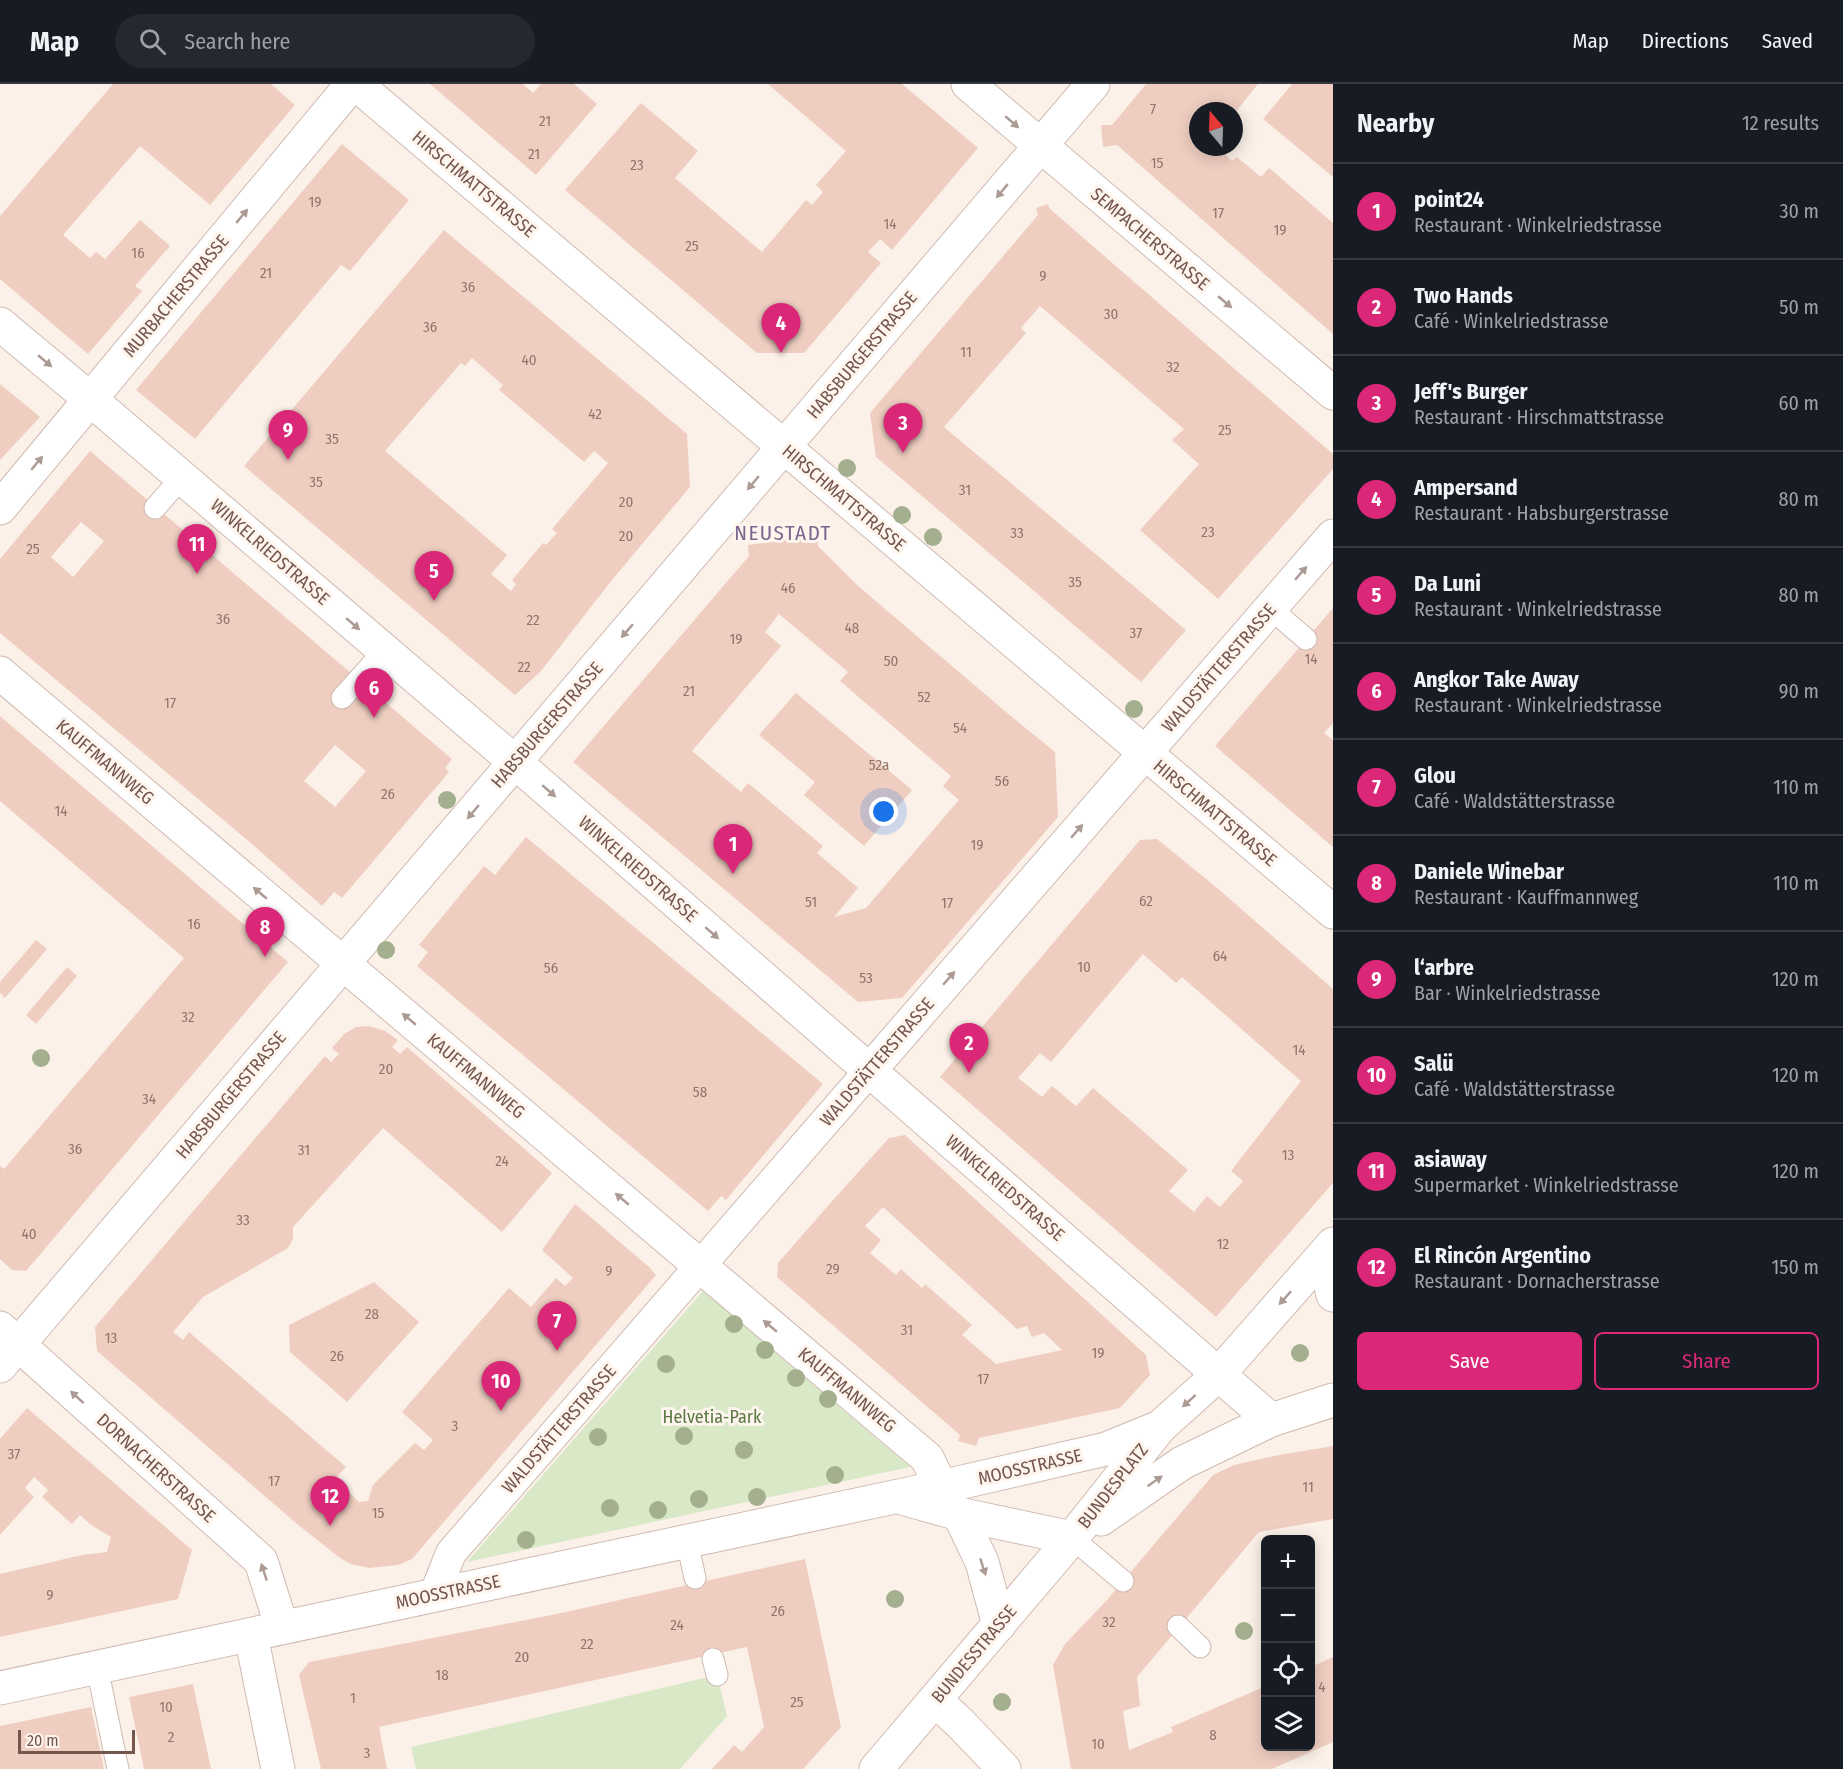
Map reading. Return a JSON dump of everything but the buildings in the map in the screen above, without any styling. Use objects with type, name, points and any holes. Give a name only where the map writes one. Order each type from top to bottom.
[{"type":"street","name":"MURBACHERSTRASSE","points":[[0,508],[354,84]]},
{"type":"street","name":"HIRSCHMATTSTRASSE","points":[[354,84],[1333,912]]},
{"type":"street","name":"SEMPACHERSTRASSE","points":[[968,84],[1333,393]]},
{"type":"street","name":"HABSBURGERSTRASSE","points":[[6,1346],[343,964],[1093,84]]},
{"type":"street","name":"WINKELRIEDSTRASSE","points":[[0,324],[515,762],[1271,1420]]},
{"type":"street","name":"WALDSTÄTTERSTRASSE","points":[[434,1596],[451,1553],[1333,536]]},
{"type":"street","name":"KAUFFMANNWEG","points":[[0,673],[927,1458],[950,1501]]},
{"type":"street","name":"BUNDESPLATZ","points":[[1072,1538],[1160,1427],[1218,1375],[1329,1250]]},
{"type":"street","points":[[1329,1250],[1333,1295]]},
{"type":"street","name":"DORNACHERSTRASSE","points":[[6,1346],[261,1561],[278,1769]]},
{"type":"street","name":"BUNDESPLATZ","points":[[1072,1538],[1182,1463],[1271,1420],[1333,1400]]},
{"type":"street","name":"MOOSSTRASSE","points":[[950,1501],[1106,1449],[1160,1427]]},
{"type":"street","name":"MOOSSTRASSE","points":[[0,1688],[897,1497],[950,1501],[1072,1538]]},
{"type":"street","points":[[950,1501],[982,1562],[999,1625]]},
{"type":"street","name":"BUNDESSTRASSE","points":[[876,1769],[1072,1538]]},
{"type":"street","points":[[935,1700],[1004,1769]]},
{"type":"lane","points":[[155,507],[182,477]]},
{"type":"lane","points":[[1270,608],[1306,639]]},
{"type":"lane","points":[[342,698],[385,650]]},
{"type":"lane","points":[[1072,1538],[1123,1581]]},
{"type":"lane","points":[[687,1542],[695,1578]]},
{"type":"lane","points":[[1178,1626],[1200,1647]]},
{"type":"lane","points":[[97,1667],[118,1769]]},
{"type":"green space","name":"Helvetia-Park","points":[[703,1291],[910,1467],[467,1562]]},
{"type":"green space","points":[[717,1675],[727,1716],[680,1769],[416,1769],[411,1747]]},
{"type":"place","name":"Ampersand","points":[[781,353]]},
{"type":"place","name":"Jeff's Burger","points":[[903,453]]},
{"type":"place","name":"l‘arbre","points":[[288,460]]},
{"type":"place","name":"asiaway","points":[[197,574]]},
{"type":"place","name":"Da Luni","points":[[434,601]]},
{"type":"place","name":"Angkor Take Away","points":[[374,718]]},
{"type":"place","name":"point24","points":[[733,874]]},
{"type":"place","name":"Daniele Winebar","points":[[265,957]]},
{"type":"place","name":"Two Hands","points":[[969,1073]]},
{"type":"place","name":"Glou","points":[[557,1351]]},
{"type":"place","name":"Salü","points":[[501,1411]]},
{"type":"place","name":"El Rincón Argentino","points":[[330,1526]]},
{"type":"district","name":"NEUSTADT","points":[[783,533]]}]
